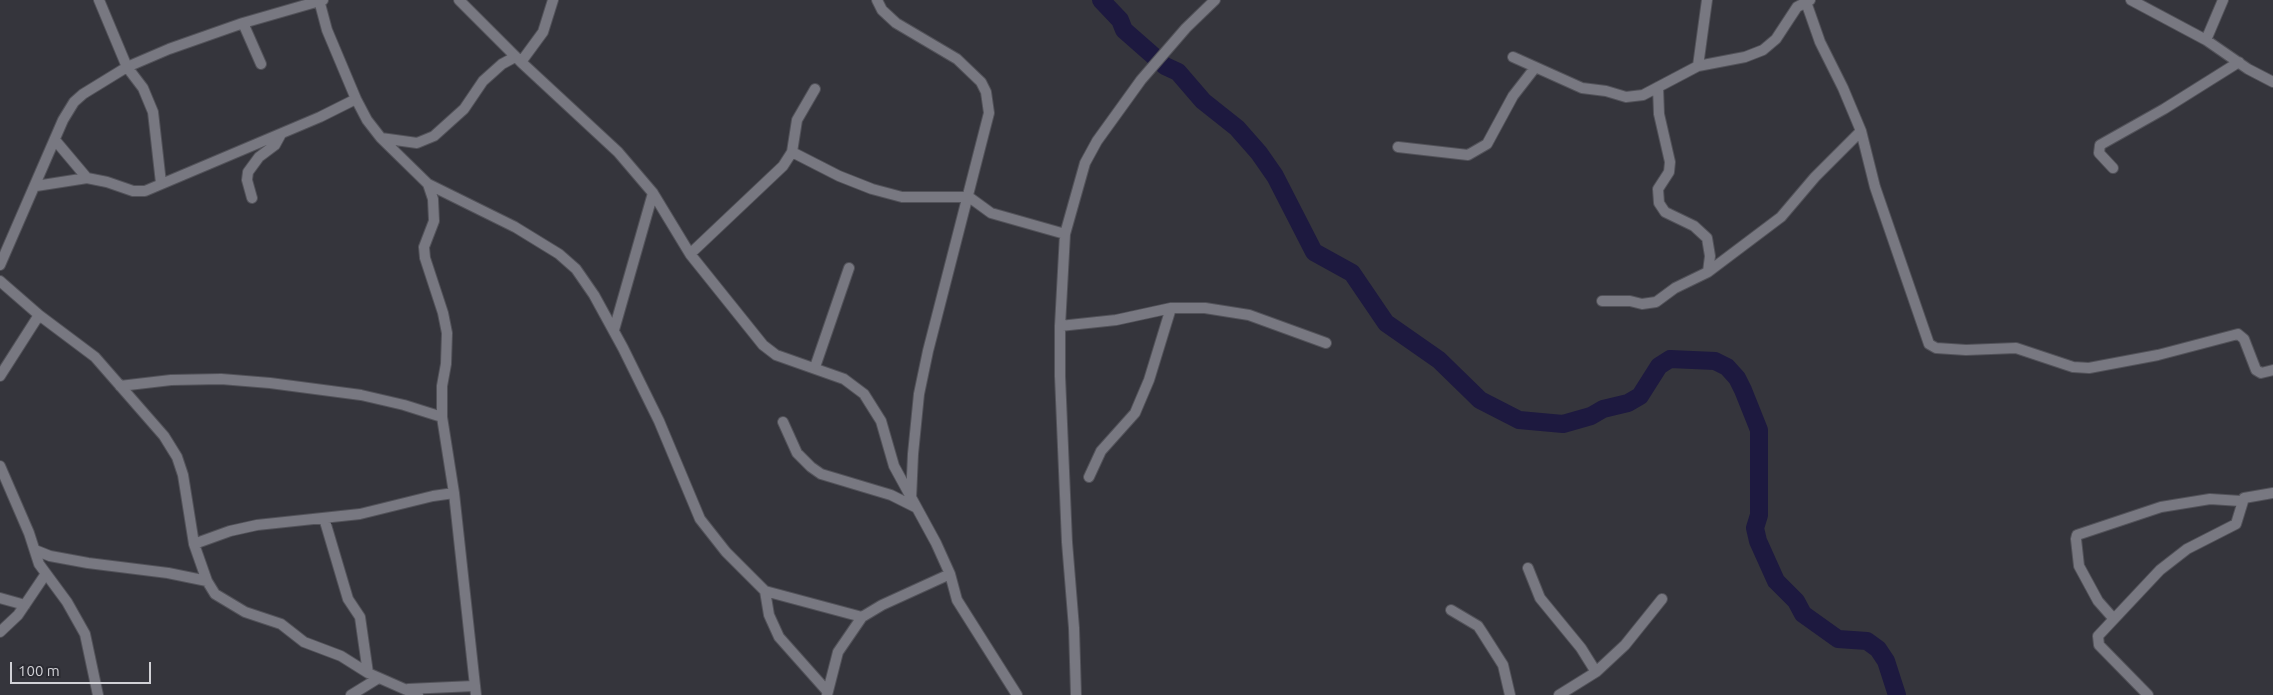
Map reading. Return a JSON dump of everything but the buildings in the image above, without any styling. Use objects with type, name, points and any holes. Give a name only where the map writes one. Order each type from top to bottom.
[{"type":"street","points":[[100,0],[127,67],[142,88],[153,112],[161,183]]},
{"type":"street","points":[[0,265],[36,186],[63,120],[74,102],[103,80],[127,67],[169,49],[243,23],[321,0],[327,30],[356,99],[367,120],[381,138],[428,184],[514,226],[566,259],[576,269],[594,295],[614,330],[659,422],[700,519],[726,552],[765,591],[862,617]]},
{"type":"street","points":[[459,0],[518,60],[618,152],[652,193],[690,254],[763,345],[776,355],[815,367],[844,379],[864,394],[881,421],[894,466],[918,509],[950,574],[958,600],[1017,695]]},
{"type":"street","points":[[381,138],[417,143],[434,136],[464,109],[483,81],[502,64],[518,60],[544,32],[550,17],[552,0]]},
{"type":"street","points":[[877,0],[882,10],[896,23],[957,59],[981,82],[986,92],[989,113],[928,351],[919,394],[913,454],[912,499]]},
{"type":"street","points":[[1076,695],[1074,628],[1062,455],[1060,326],[1065,234],[1085,163],[1118,108],[1186,28],[1215,0]]},
{"type":"street","points":[[1698,66],[1707,0]]},
{"type":"street","points":[[2131,0],[2206,40],[2238,62],[2273,82]]},
{"type":"street","points":[[1512,57],[1534,69],[1582,88],[1606,91],[1626,97],[1643,95],[1698,66],[1745,57],[1763,50],[1776,39],[1794,11],[1809,1],[1820,42],[1843,88],[1861,132],[1875,187],[1906,275],[1926,341],[1932,347],[1966,350],[2016,348],[2073,367],[2088,368],[2158,356],[2238,334],[2244,339],[2256,370],[2261,373],[2273,370]]},
{"type":"street","points":[[2206,40],[2220,1]]},
{"type":"street","points":[[243,23],[261,64]]},
{"type":"street","points":[[2113,168],[2098,153],[2100,145],[2164,109],[2238,62]]},
{"type":"street","points":[[1398,148],[1468,155],[1487,144],[1512,96],[1534,69]]},
{"type":"street","points":[[1658,87],[1659,114],[1670,162],[1668,172],[1658,188],[1659,203],[1665,212],[1694,226],[1707,238],[1710,256],[1708,272]]},
{"type":"street","points":[[690,254],[770,180],[792,152],[798,120],[815,89]]},
{"type":"street","points":[[36,186],[87,178],[107,182],[137,192],[145,191],[281,134],[356,99]]},
{"type":"street","points":[[1602,302],[1622,300],[1642,304],[1656,302],[1675,288],[1708,272],[1781,217],[1814,177],[1861,132]]},
{"type":"street","points":[[252,198],[247,180],[248,172],[259,158],[275,145],[281,134]]},
{"type":"street","points":[[55,140],[87,178]]},
{"type":"street","points":[[792,152],[852,181],[902,197],[969,197],[991,213],[1065,234]]},
{"type":"street","points":[[406,689],[475,690],[454,492],[442,417],[442,386],[448,346],[443,313],[425,258],[424,247],[434,221],[433,200],[428,184]]},
{"type":"street","points":[[614,330],[652,193]]},
{"type":"street","points":[[815,367],[849,268]]},
{"type":"street","points":[[0,281],[39,315],[91,353],[150,418],[177,457],[188,495],[194,544],[207,581],[215,594],[222,600],[245,612],[281,624],[304,642],[341,656],[378,679],[418,695]]},
{"type":"street","points":[[1060,326],[1116,320],[1171,308],[1204,308],[1249,315],[1326,343]]},
{"type":"street","points":[[1089,477],[1101,451],[1135,413],[1149,380],[1171,308]]},
{"type":"street","points":[[0,376],[39,315]]},
{"type":"street","points":[[120,386],[170,380],[213,379],[278,383],[360,395],[404,405],[442,417]]},
{"type":"street","points":[[783,422],[797,453],[821,474],[891,495],[918,509]]},
{"type":"street","points":[[0,466],[45,575],[67,602],[85,634],[92,655],[98,695]]},
{"type":"street","points":[[194,544],[230,531],[248,527],[360,514],[454,492]]},
{"type":"street","points":[[2113,618],[2098,601],[2079,566],[2077,535],[2161,507],[2210,498],[2241,500],[2273,493]]},
{"type":"street","points":[[2148,695],[2099,645],[2098,636],[2149,580],[2174,559],[2192,546],[2236,524],[2241,500]]},
{"type":"street","points":[[324,518],[348,599],[360,617],[368,673]]},
{"type":"street","points":[[35,550],[50,556],[88,563],[168,572],[207,581]]},
{"type":"street","points":[[1528,568],[1540,598],[1582,648],[1596,672]]},
{"type":"street","points":[[827,693],[838,652],[862,617],[882,604],[950,574]]},
{"type":"street","points":[[0,632],[18,615],[45,575]]},
{"type":"street","points":[[765,591],[769,615],[779,637],[827,693]]},
{"type":"street","points":[[0,598],[24,606]]},
{"type":"street","points":[[1559,695],[1596,672],[1625,644],[1662,599]]},
{"type":"street","points":[[1451,610],[1478,626],[1503,665],[1510,695]]},
{"type":"street","points":[[351,695],[378,679]]},
{"type":"waterway","points":[[1101,0],[1120,20],[1124,30],[1165,66],[1178,72],[1203,101],[1237,128],[1259,153],[1275,176],[1314,252],[1352,273],[1386,323],[1439,360],[1480,400],[1519,420],[1563,424],[1591,416],[1603,409],[1628,403],[1640,396],[1659,366],[1670,359],[1715,361],[1727,367],[1737,378],[1759,430],[1759,515],[1755,528],[1758,541],[1776,581],[1796,601],[1803,614],[1838,639],[1867,641],[1878,649],[1886,661],[1897,695]]}]
